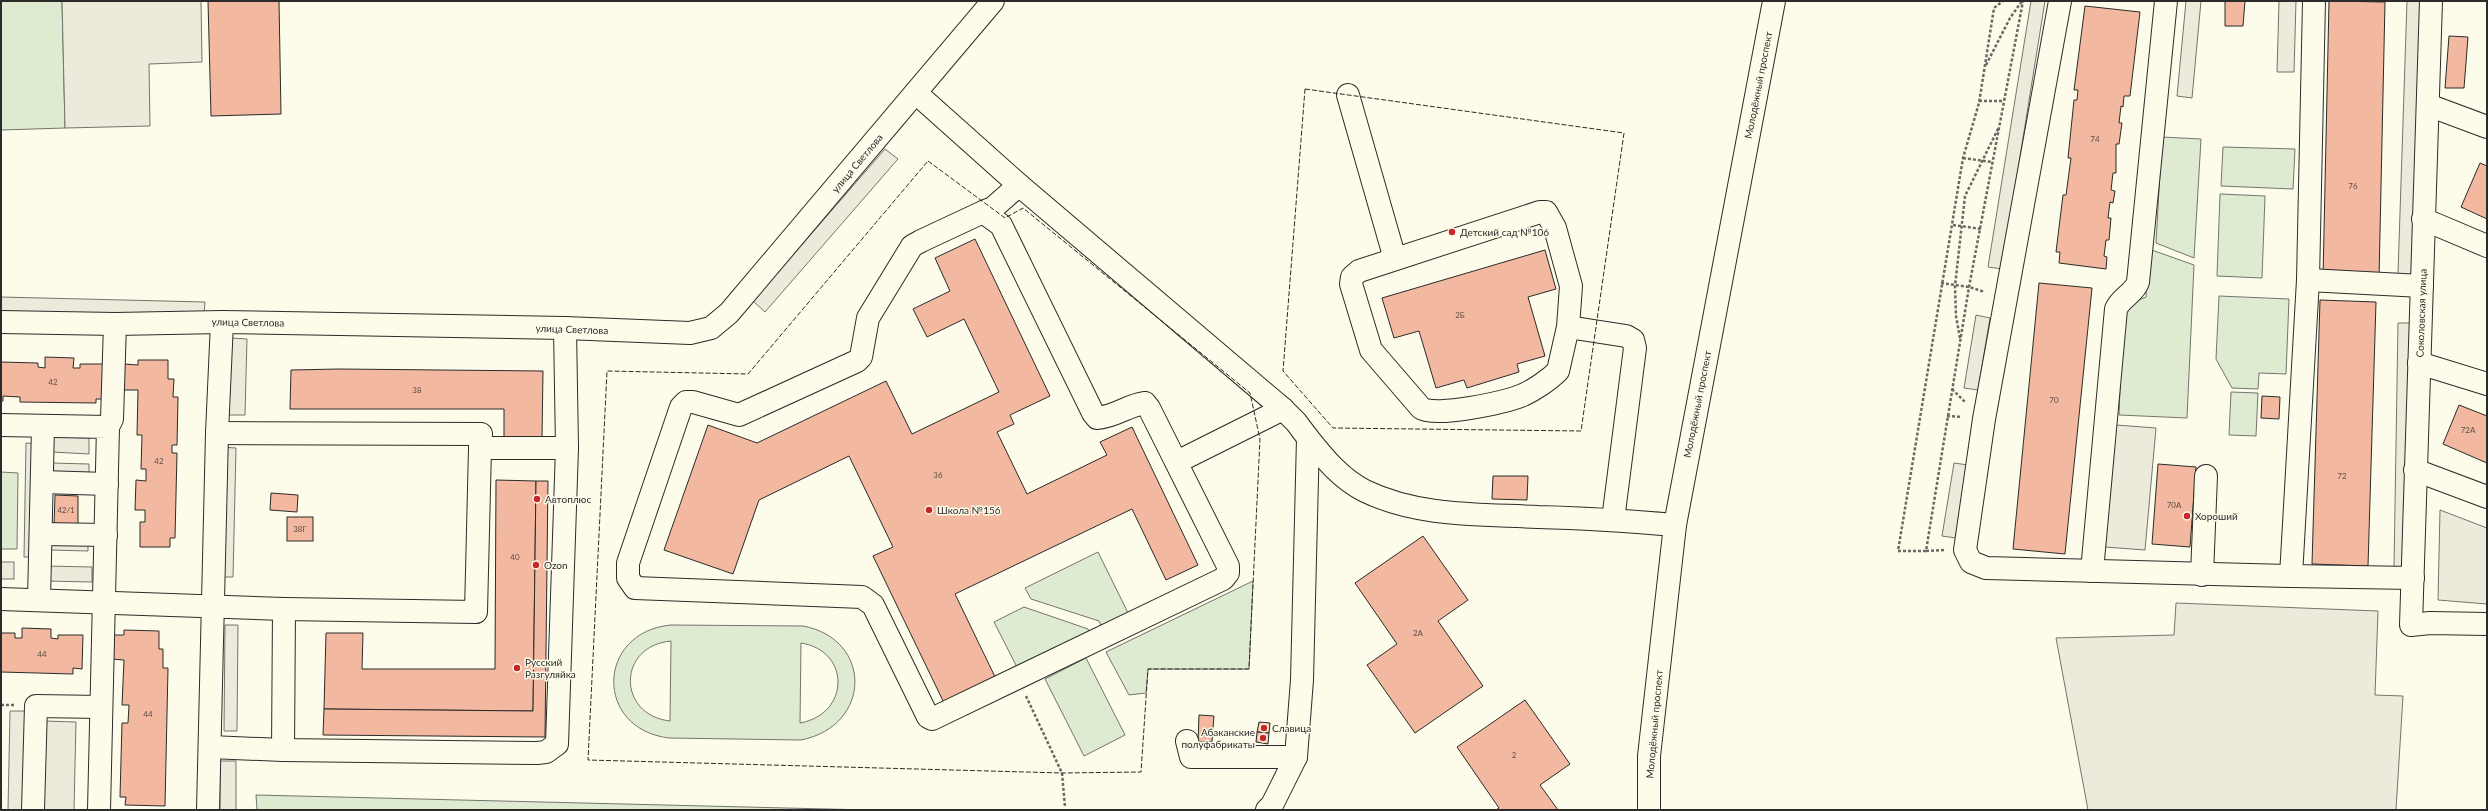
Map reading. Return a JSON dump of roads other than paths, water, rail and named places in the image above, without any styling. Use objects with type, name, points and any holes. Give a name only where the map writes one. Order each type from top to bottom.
[{"type":"street","name":"улица Светлова","points":[[1,322],[115,324],[222,322],[565,328],[690,333],[711,328],[729,313],[993,1]]},
{"type":"street","name":"Молодёжный проспект","points":[[1649,810],[1649,756],[1675,526],[1774,1]]},
{"type":"street","points":[[2060,1],[1984,419],[1965,550],[1971,562],[1986,568],[2202,575],[2413,578]]},
{"type":"street","points":[[2092,571],[2116,309],[2122,299],[2137,287],[2138,282],[2166,1]]},
{"type":"street","points":[[2291,576],[2308,280],[2314,1]]},
{"type":"street","name":"Соколовская улица","points":[[2431,1],[2415,470],[2412,625],[2430,623],[2487,624]]},
{"type":"street","points":[[916,93],[1019,185],[1283,409],[1296,422],[1332,468],[1365,491],[1407,506],[1458,514],[1613,520],[1675,526]]},
{"type":"street","points":[[1348,95],[1395,259]]},
{"type":"street","points":[[2428,105],[2487,127]]},
{"type":"street","points":[[983,212],[1000,225],[1093,413],[1097,418],[1106,418],[1145,403],[1149,408],[1228,566],[1228,573],[1223,579],[1018,679],[932,719],[928,717],[874,605],[862,597],[636,588],[628,578],[628,563],[681,407],[686,402],[693,402],[739,415],[857,361],[861,357],[868,318],[912,246],[983,212],[992,208],[1019,185]]},
{"type":"street","points":[[1540,212],[1546,212],[1555,228],[1571,286],[1568,327],[1558,371],[1522,395],[1466,409],[1424,410],[1370,350],[1351,284],[1352,277],[1359,271],[1540,212]]},
{"type":"street","points":[[2423,219],[2487,246]]},
{"type":"street","points":[[2308,280],[2422,286]]},
{"type":"street","points":[[208,810],[212,607],[222,322]]},
{"type":"street","points":[[99,810],[108,427],[112,419],[115,324]]},
{"type":"street","points":[[1568,327],[1626,336],[1633,340],[1635,348],[1613,520]]},
{"type":"street","points":[[210,747],[283,750],[537,753],[546,752],[557,744],[567,448],[565,328]]},
{"type":"street","points":[[2419,363],[2487,384]]},
{"type":"street","points":[[1177,462],[1283,409]]},
{"type":"street","points":[[1,425],[108,427]]},
{"type":"street","points":[[39,600],[43,426]]},
{"type":"street","points":[[1,599],[104,601],[284,609],[476,612],[481,434],[217,433]]},
{"type":"street","points":[[1267,810],[1272,805],[1296,757],[1302,680],[1308,438]]},
{"type":"street","points":[[480,448],[567,448]]},
{"type":"street","points":[[2415,470],[2487,497]]},
{"type":"street","points":[[2202,575],[2206,476]]},
{"type":"street","points":[[42,482],[107,484]]},
{"type":"street","points":[[41,534],[106,535]]},
{"type":"street","points":[[283,750],[284,609]]},
{"type":"street","points":[[33,810],[36,706],[101,707]]},
{"type":"street","points":[[1187,741],[1191,757],[1296,757]]},
{"type":"place","name":"Детский сад №106","points":[[1452,232]]},
{"type":"place","name":"Автоплюс","points":[[537,499]]},
{"type":"place","name":"Школа №156","points":[[929,510]]},
{"type":"place","name":"Хороший","points":[[2187,516]]},
{"type":"place","name":"Ozon","points":[[536,565]]},
{"type":"place","name":"Русский Разгуляйка","points":[[517,668]]},
{"type":"place","name":"Славица","points":[[1264,728]]},
{"type":"place","name":"Абаканские полуфабрикаты","points":[[1263,738]]}]
